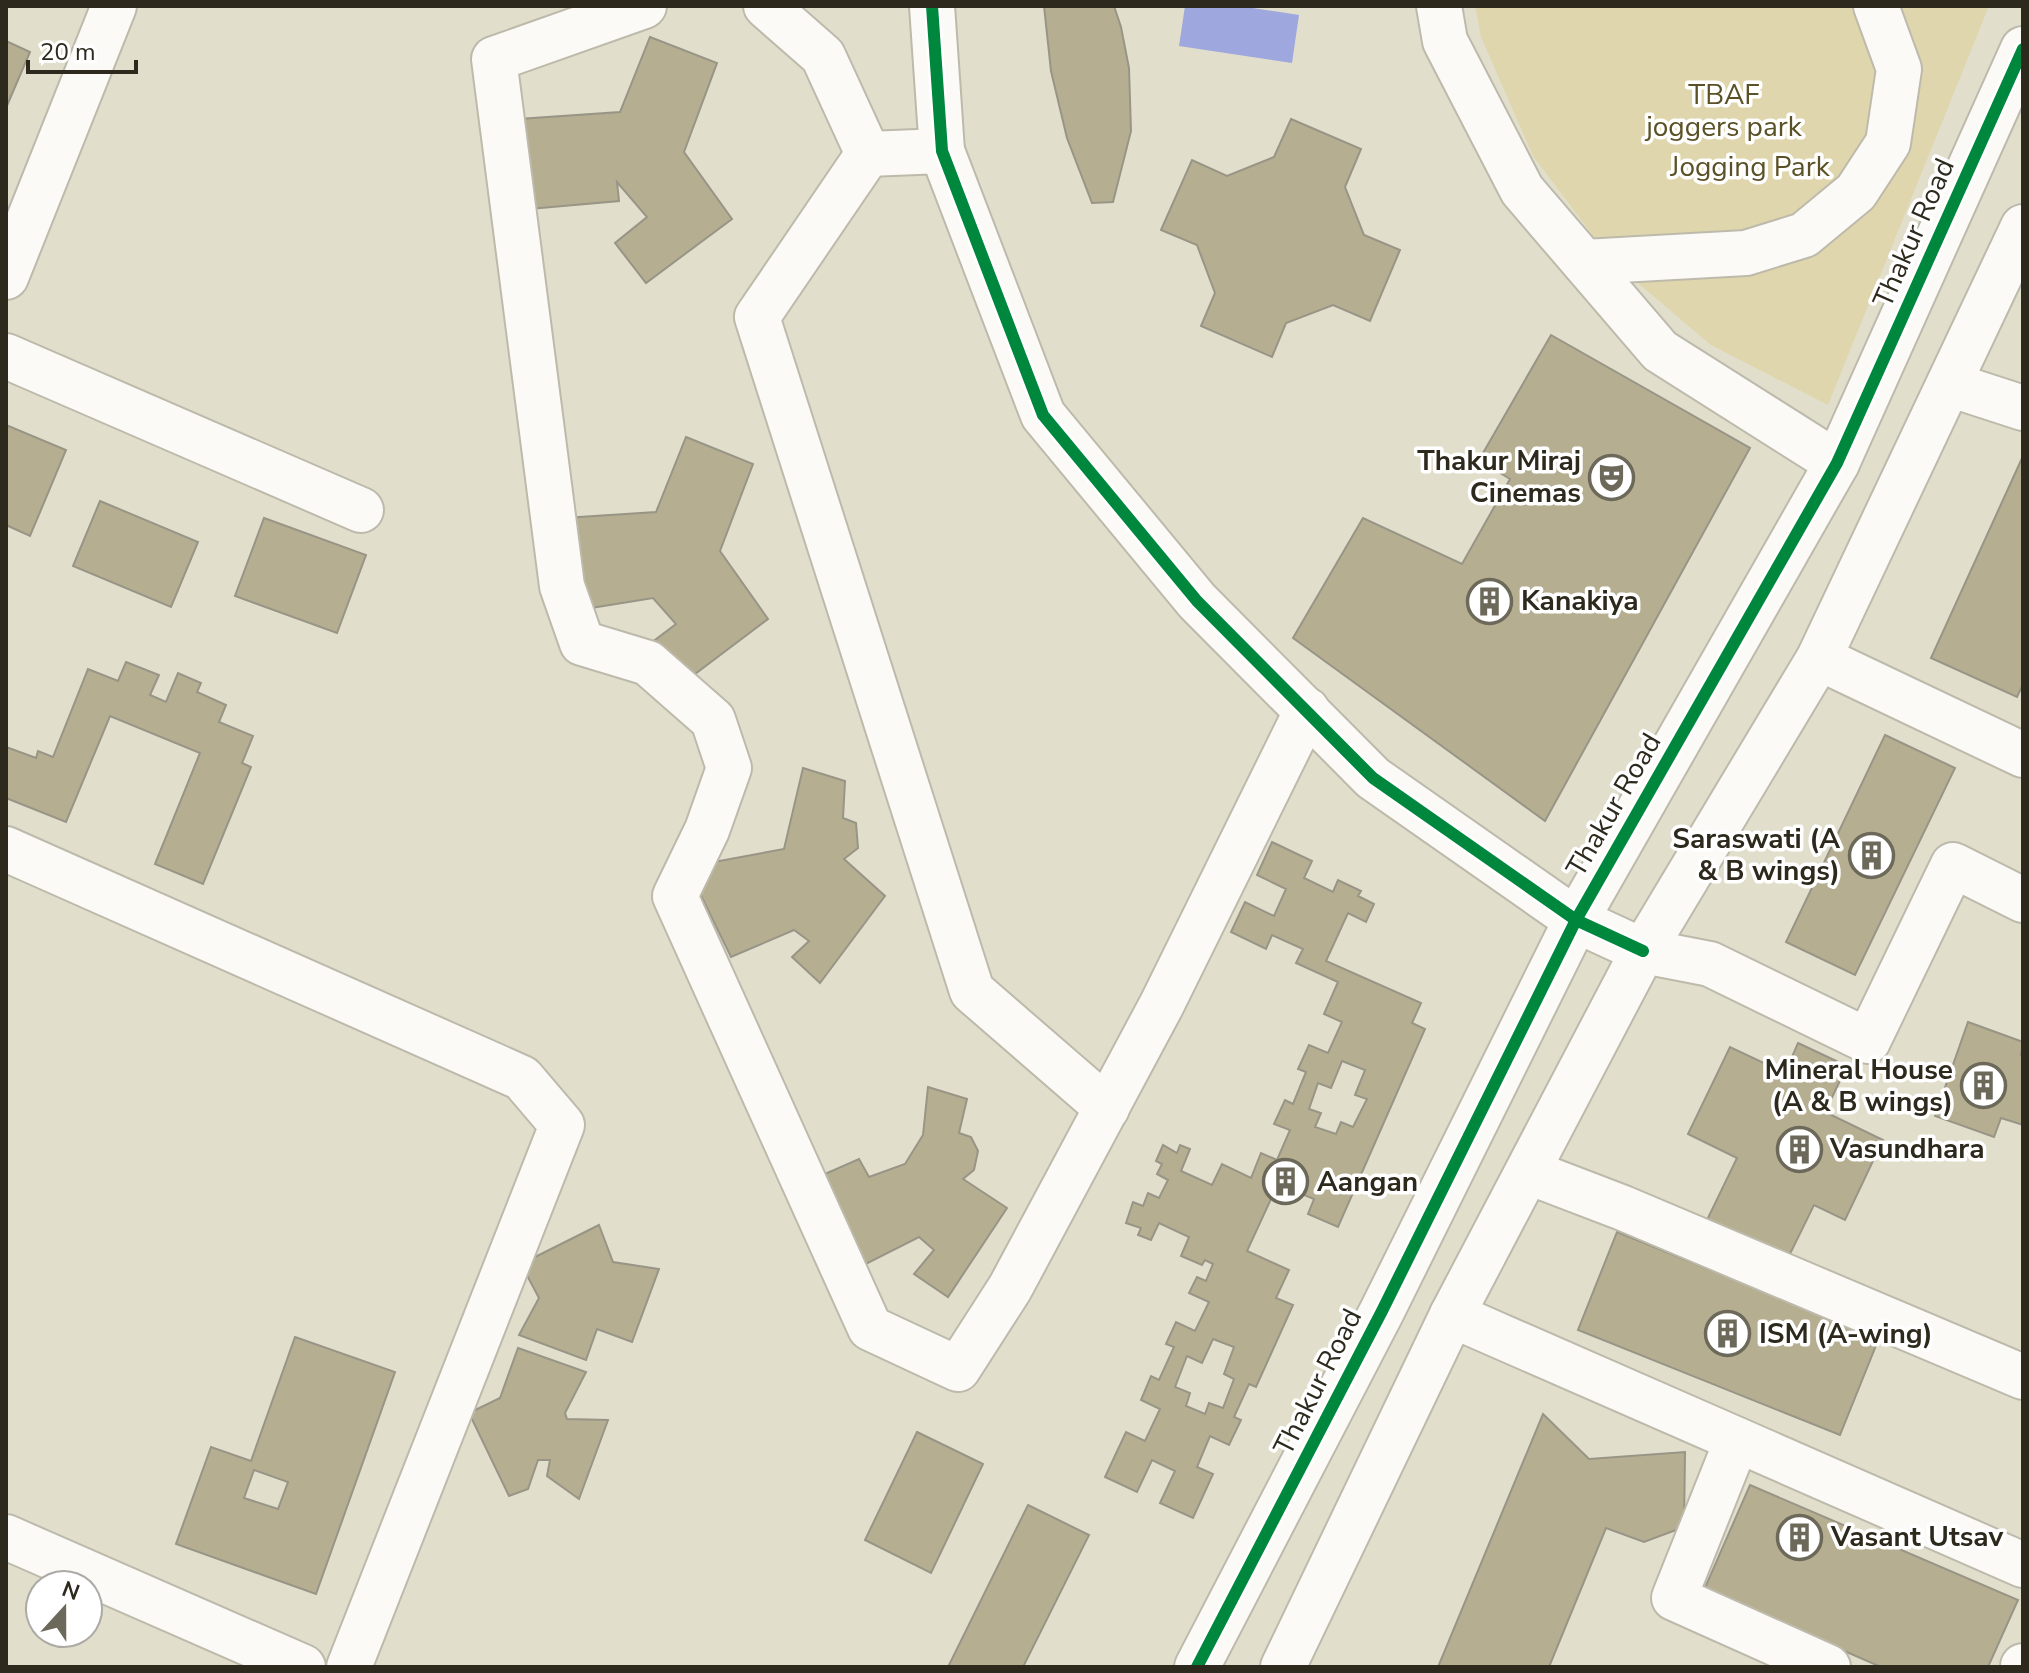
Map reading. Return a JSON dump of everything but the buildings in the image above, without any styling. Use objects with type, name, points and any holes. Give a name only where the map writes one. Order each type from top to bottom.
[{"type":"street","points":[[6,277],[114,6]]},
{"type":"street","points":[[644,6],[494,59],[562,586],[582,643],[648,663],[713,720],[729,768],[707,830],[675,896],[870,1328],[958,1369],[1010,1288],[1107,1108],[1162,1004],[1307,710]]},
{"type":"street","points":[[766,6],[823,56],[868,154]]},
{"type":"street","points":[[932,6],[942,151],[1043,415],[1197,601],[1373,778],[1576,920],[1643,951],[1710,964],[1868,1041],[1953,865],[2023,900]]},
{"type":"street","points":[[1439,6],[1445,41],[1522,190],[1660,351],[1837,463]]},
{"type":"street","points":[[1584,262],[1746,253],[1804,235],[1856,192],[1888,143],[1899,69],[1876,6]]},
{"type":"street","name":"Thakur Road","points":[[1197,1667],[1382,1311],[1576,920],[1837,463],[2023,49]]},
{"type":"street","points":[[868,154],[942,151]]},
{"type":"street","points":[[868,154],[757,317],[972,991],[1107,1108]]},
{"type":"street","points":[[1283,1667],[1452,1315],[1643,951],[1819,658],[2023,227]]},
{"type":"street","points":[[6,356],[361,510]]},
{"type":"street","points":[[1949,384],[2023,408]]},
{"type":"street","points":[[1819,658],[2023,755]]},
{"type":"street","points":[[6,849],[522,1078],[562,1125],[349,1667]]},
{"type":"street","points":[[1529,1172],[1623,1208],[2023,1377]]},
{"type":"street","points":[[1452,1315],[2023,1565]]},
{"type":"street","points":[[1737,1440],[1674,1598],[1828,1667]]},
{"type":"street","points":[[6,1537],[303,1667]]},
{"type":"green space","name":"Jogging Park","points":[[1475,6],[1989,6],[1828,405],[1711,345],[1612,261],[1533,156],[1481,37]]},
{"type":"water","points":[[1185,6],[1240,6],[1299,15],[1292,63],[1179,46]]},
{"type":"cycle path","points":[[932,6],[942,151],[1043,415],[1197,601],[1373,778],[1576,920],[1643,951]]},
{"type":"cycle path","points":[[1197,1667],[1382,1311],[1576,920],[1837,463],[2023,49]]},
{"type":"place","name":"Thakur Miraj Cinemas","points":[[1612,477]]},
{"type":"place","name":"Kanakiya","points":[[1490,601]]},
{"type":"place","name":"Saraswati (A & B wings)","points":[[1871,855]]},
{"type":"place","name":"Mineral House (A & B wings)","points":[[1984,1086]]},
{"type":"place","name":"Vasundhara","points":[[1799,1149]]},
{"type":"place","name":"Aangan","points":[[1286,1182]]},
{"type":"place","name":"ISM (A-wing)","points":[[1728,1334]]},
{"type":"place","name":"Vasant Utsav","points":[[1800,1537]]},
{"type":"park label","name":"TBAF joggers park","points":[[1724,111]]}]
